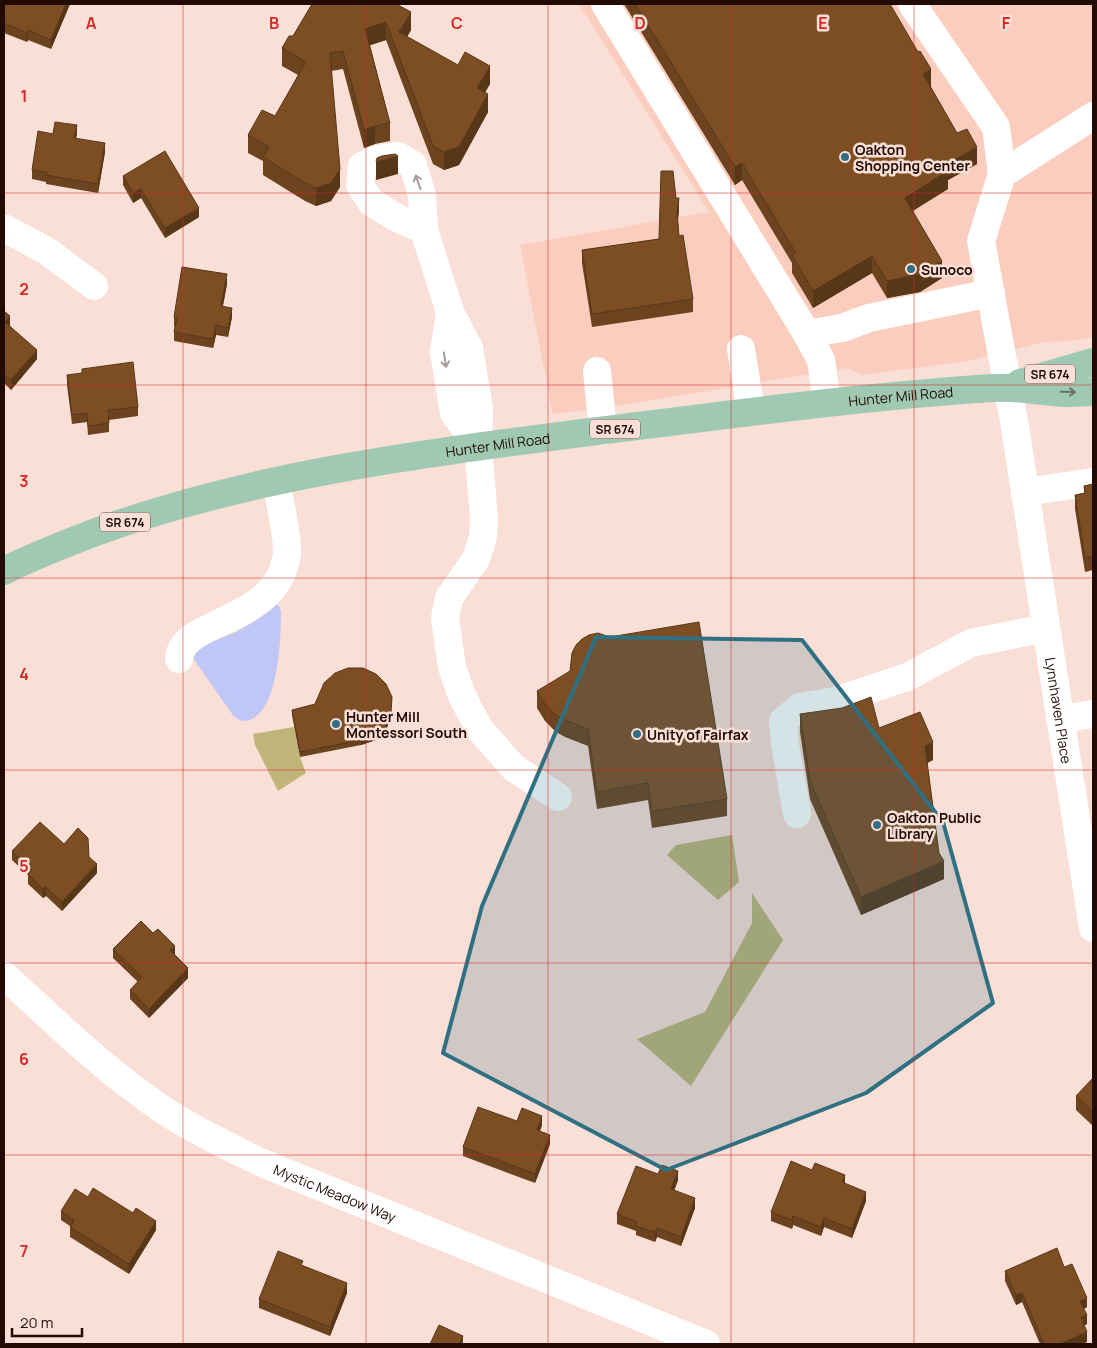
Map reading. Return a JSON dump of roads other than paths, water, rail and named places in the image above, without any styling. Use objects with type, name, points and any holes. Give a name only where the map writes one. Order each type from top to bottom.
[{"type":"main road","name":"Hunter Mill Road","points":[[1008,387],[1093,362]]},
{"type":"main road","name":"Hunter Mill Road","points":[[4,571],[65,544],[131,520],[193,501],[276,481],[478,447],[828,402],[936,391],[1008,387],[1067,393],[1093,392]]},
{"type":"street","points":[[605,4],[822,360],[828,402]]},
{"type":"street","points":[[912,4],[996,127],[1002,174],[1093,116]]},
{"type":"street","name":"Lynnhaven Place","points":[[1002,174],[981,241],[1008,387],[1093,928]]},
{"type":"street","points":[[4,228],[47,252],[94,286]]},
{"type":"street","points":[[424,230],[450,312],[469,348],[479,408],[478,447],[484,518],[483,537],[476,559],[449,598],[446,618],[452,667],[462,696],[480,730],[514,768],[558,797]]},
{"type":"street","points":[[807,334],[842,328],[869,318],[991,293]]},
{"type":"street","points":[[741,349],[751,412]]},
{"type":"street","points":[[597,370],[603,431]]},
{"type":"street","points":[[179,659],[182,647],[187,640],[245,612],[268,594],[277,583],[285,562],[287,545],[276,481]]},
{"type":"street","points":[[1025,492],[1093,482]]},
{"type":"street","points":[[797,814],[784,744],[782,721],[800,707],[835,701],[907,676],[971,643],[1046,628]]},
{"type":"street","points":[[1060,718],[1093,714]]},
{"type":"street","name":"Mystic Meadow Way","points":[[4,975],[111,1071],[150,1101],[192,1128],[260,1162],[706,1344]]},
{"type":"water","points":[[273,605],[278,605],[281,611],[279,653],[273,686],[261,712],[252,719],[241,720],[232,714],[193,658],[198,647],[236,632],[255,621]]},
{"type":"place","name":"Oakton Shopping Center","points":[[845,157]]},
{"type":"place","name":"Sunoco","points":[[911,269]]},
{"type":"place","name":"Hunter Mill Montessori South","points":[[336,724]]},
{"type":"place","name":"Unity of Fairfax","points":[[637,734]]},
{"type":"place","name":"Oakton Public Library","points":[[877,825]]}]
